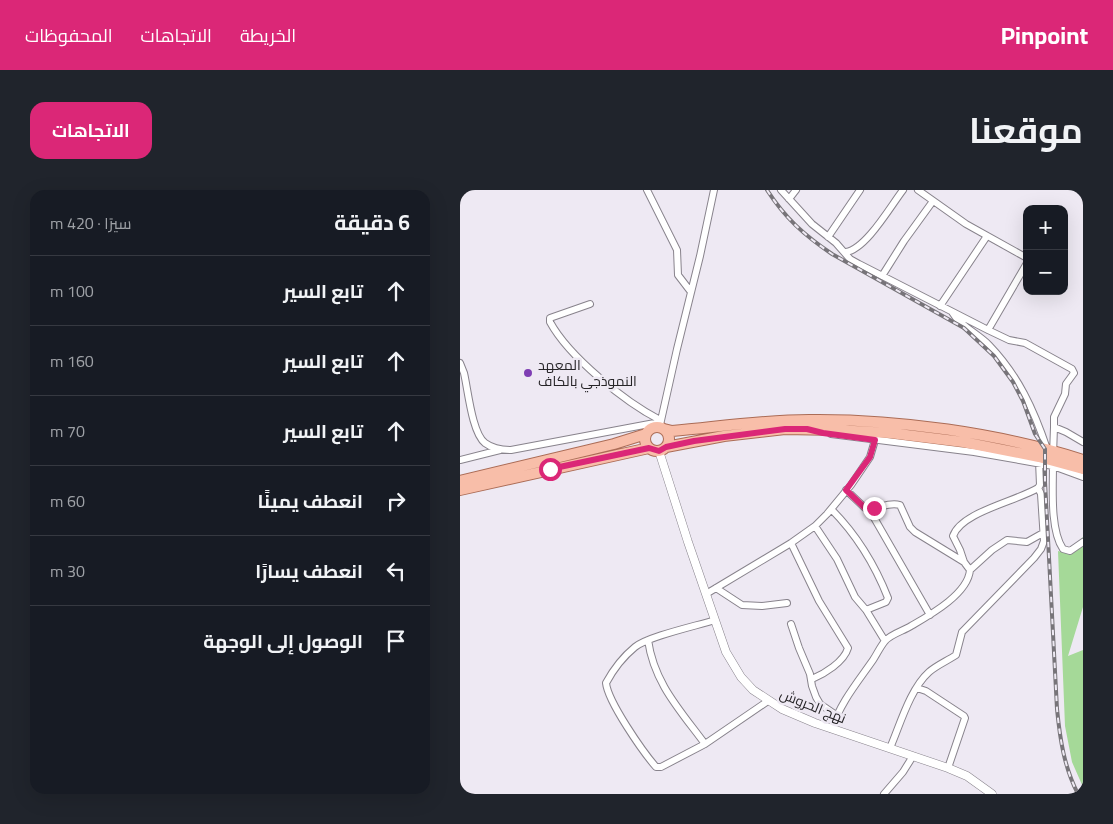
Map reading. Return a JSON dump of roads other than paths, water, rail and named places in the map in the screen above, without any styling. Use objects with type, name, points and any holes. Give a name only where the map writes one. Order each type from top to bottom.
[{"type":"main road","points":[[661,425],[672,431],[792,421],[858,420],[944,430],[1046,456],[1083,469]]},
{"type":"main road","points":[[460,481],[614,444],[646,434],[661,425]]},
{"type":"main road","points":[[658,449],[668,444],[669,436],[661,425]]},
{"type":"main road","points":[[460,490],[724,436],[785,429],[924,437],[1083,460]]},
{"type":"main road","points":[[646,434],[645,441],[658,449]]},
{"type":"street","points":[[647,190],[677,250],[678,276],[691,292]]},
{"type":"street","points":[[661,425],[714,190]]},
{"type":"street","points":[[781,190],[806,219],[846,252],[850,259],[988,330],[1009,340],[1025,343],[1073,370],[1074,373],[1068,381],[1065,394],[1054,417],[1054,427],[1038,488],[989,508],[967,520],[956,529],[953,536],[964,562],[970,570]]},
{"type":"street","points":[[788,199],[796,190]]},
{"type":"street","points":[[828,237],[860,190]]},
{"type":"street","points":[[846,252],[852,251],[865,242],[903,190]]},
{"type":"street","points":[[918,190],[966,224],[1023,256]]},
{"type":"street","points":[[882,276],[933,201]]},
{"type":"street","points":[[940,306],[987,236]]},
{"type":"street","points":[[988,330],[1023,270]]},
{"type":"street","points":[[590,304],[571,312],[552,316],[550,322],[569,348],[615,391],[661,425]]},
{"type":"street","points":[[952,312],[958,321],[987,344],[1020,384],[1032,407],[1046,456],[1055,522],[1060,543],[1063,549],[1070,551],[1083,542]]},
{"type":"street","points":[[460,364],[479,435],[486,443],[500,450]]},
{"type":"street","points":[[460,460],[500,450],[511,450],[661,425]]},
{"type":"street","points":[[1054,427],[1083,442]]},
{"type":"street","points":[[807,429],[823,433],[974,452],[1046,456],[1083,477]]},
{"type":"street","points":[[706,594],[815,526],[831,509],[870,457],[875,440]]},
{"type":"street","name":"نهج الحروش","points":[[658,449],[726,652],[734,668],[753,690],[790,713],[967,776],[992,794]]},
{"type":"street","points":[[890,748],[905,711],[931,670],[956,655],[962,632],[1034,558],[1043,545],[1041,494],[1038,488]]},
{"type":"street","points":[[846,490],[860,504],[869,509],[930,615]]},
{"type":"street","points":[[869,509],[893,503],[900,505],[910,527],[915,532],[964,562]]},
{"type":"street","points":[[831,509],[847,525],[864,550],[888,598],[886,602],[866,610]]},
{"type":"street","points":[[815,526],[837,559],[855,597],[866,610],[885,641]]},
{"type":"street","points":[[832,729],[836,715],[885,641],[930,615],[962,589],[968,579],[970,570],[992,550],[1008,540],[1027,542],[1043,533]]},
{"type":"street","points":[[790,543],[819,601],[848,648],[843,658],[812,679]]},
{"type":"street","points":[[716,588],[742,605],[756,606],[787,603]]},
{"type":"street","points":[[715,620],[648,640],[635,646],[612,672],[606,683],[608,691],[638,743],[656,767],[661,767],[705,744],[768,701]]},
{"type":"street","points":[[791,624],[798,648],[812,679],[816,698],[820,704],[836,715]]},
{"type":"street","points":[[648,640],[651,658],[660,681],[705,744]]},
{"type":"street","points":[[918,688],[926,691],[965,718],[948,768]]},
{"type":"street","points":[[884,794],[904,772],[913,756]]},
{"type":"railway","points":[[767,190],[788,218],[822,247],[964,328],[994,356],[1013,382],[1023,401],[1035,434],[1045,449],[1045,482],[1057,709],[1063,753],[1069,774],[1078,794]]},
{"type":"place","name":"المعهد النموذجي بالكاف","points":[[528,373]]}]
